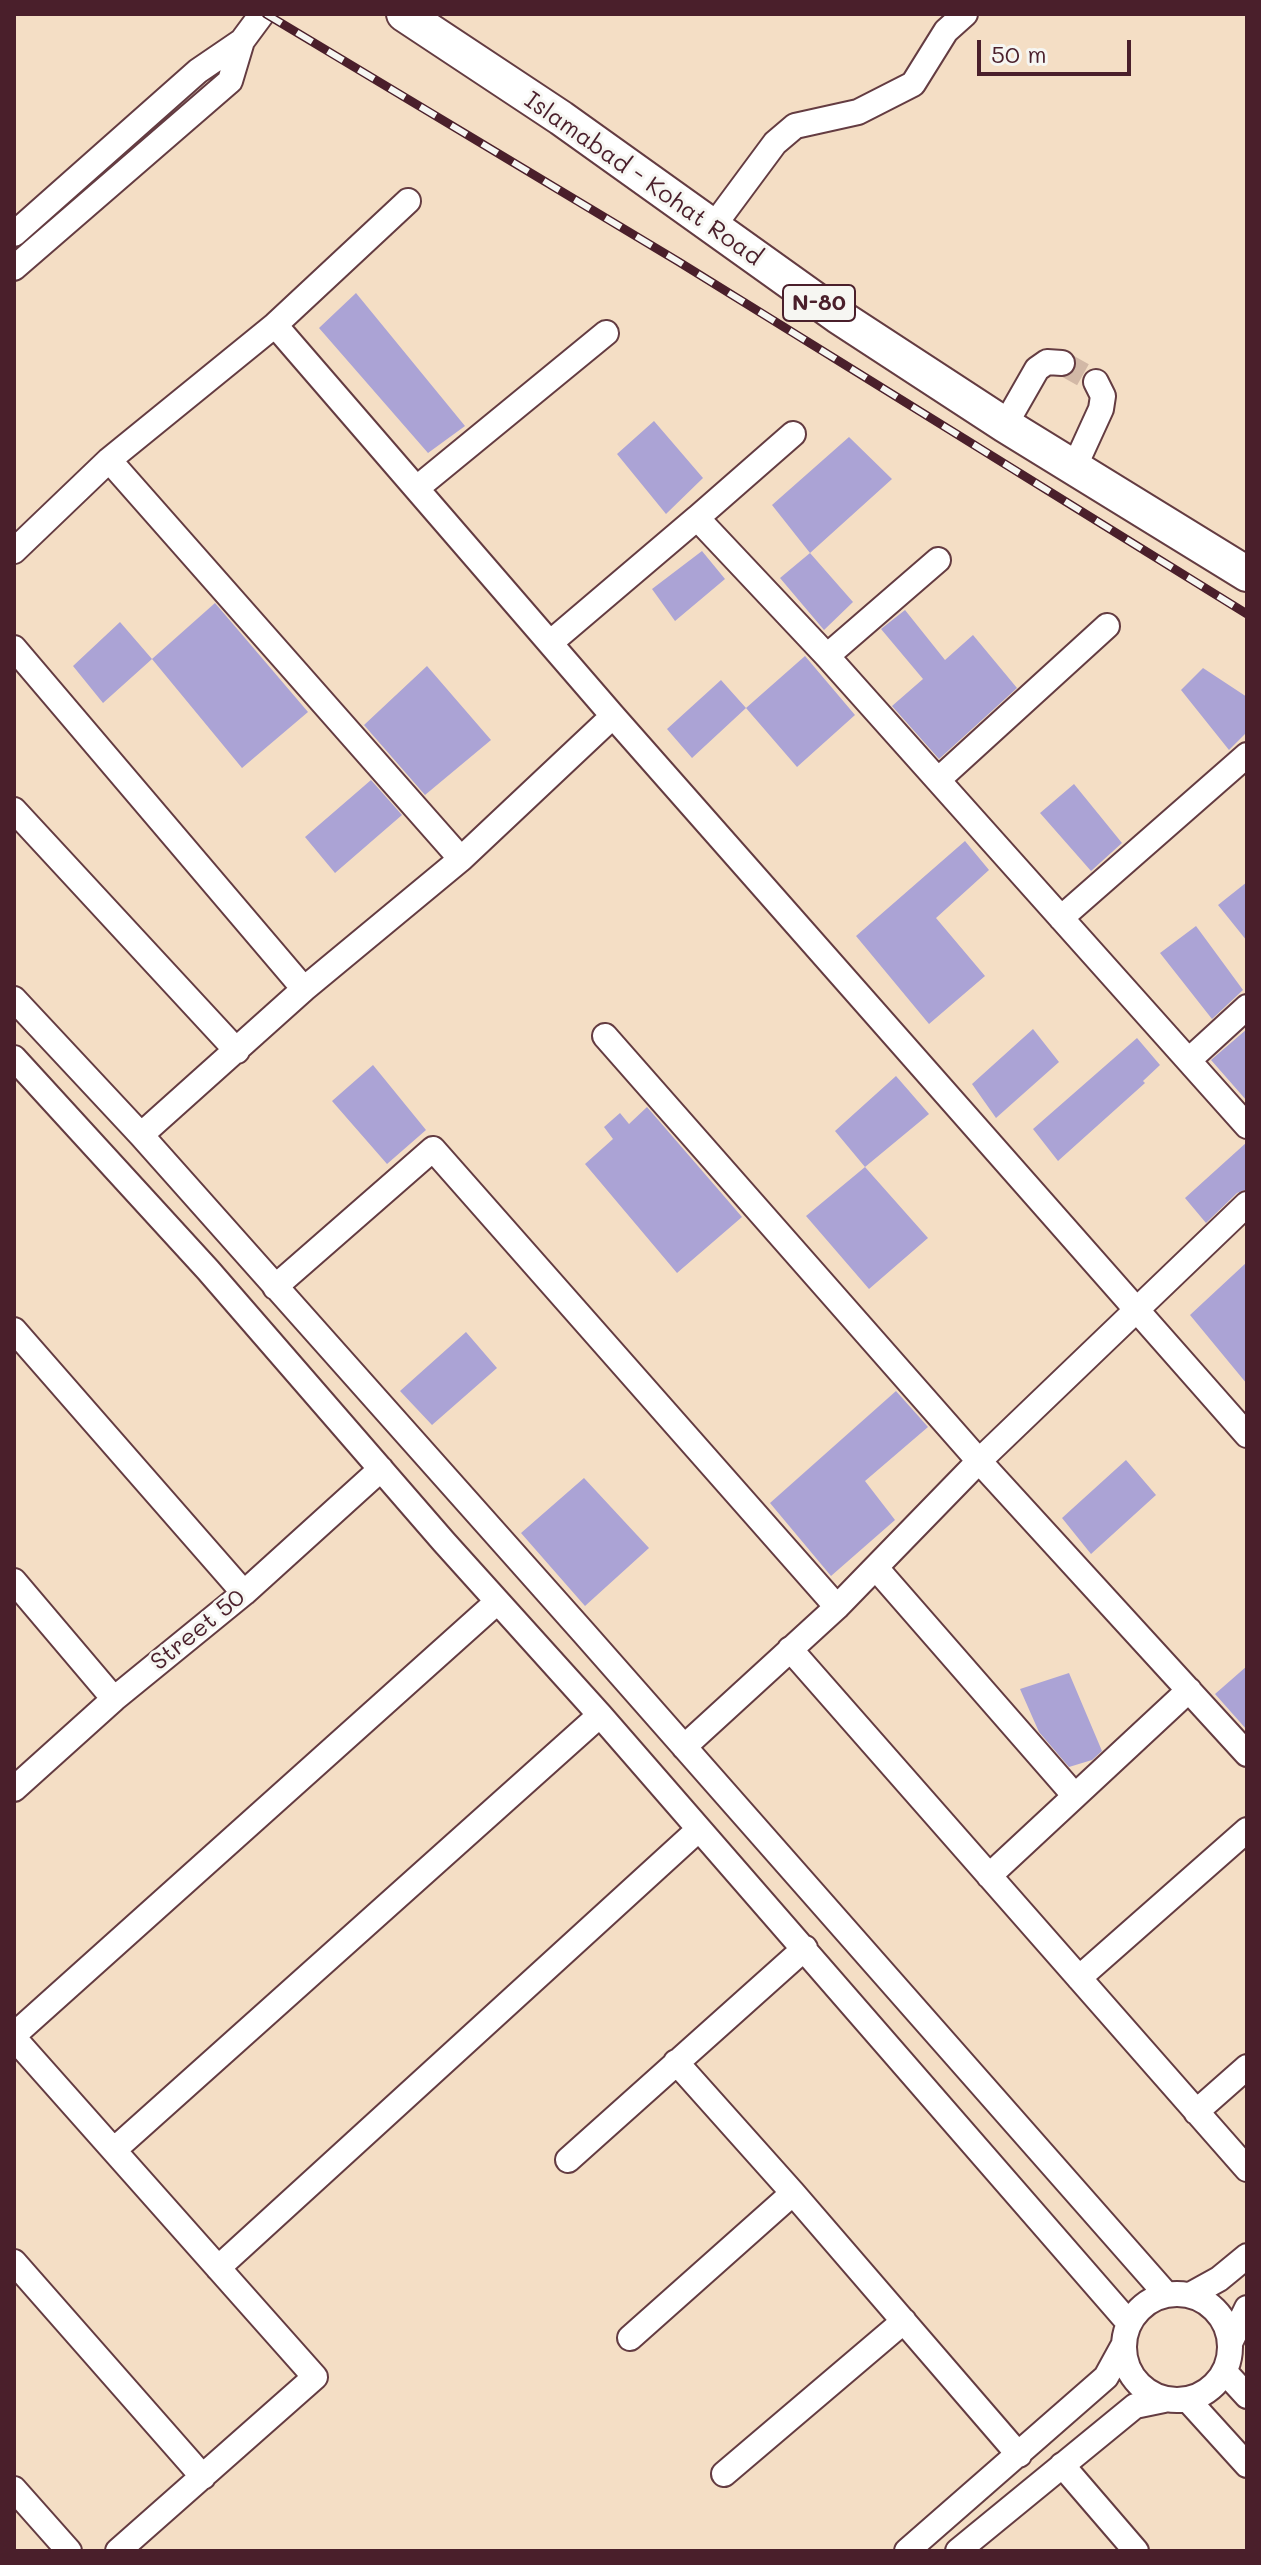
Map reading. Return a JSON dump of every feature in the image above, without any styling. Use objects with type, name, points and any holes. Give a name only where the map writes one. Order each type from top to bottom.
[{"type":"highway","name":"Islamabad - Kohat Road","points":[[404,14],[561,118],[838,316],[1005,425],[1247,574]]},
{"type":"street","points":[[14,234],[198,71],[242,41],[262,14]]},
{"type":"street","points":[[712,228],[775,143],[795,126],[858,112],[913,84],[946,31],[965,14]]},
{"type":"street","points":[[14,268],[230,81],[242,41]]},
{"type":"street","points":[[14,551],[109,460],[275,325],[408,201]]},
{"type":"street","points":[[275,325],[613,716],[1247,1435]]},
{"type":"street","points":[[417,488],[606,333]]},
{"type":"street","points":[[1005,425],[1037,369],[1047,362],[1062,363]]},
{"type":"street","points":[[1074,468],[1101,409],[1103,396],[1096,382]]},
{"type":"street","points":[[550,643],[793,434]]},
{"type":"street","points":[[109,460],[461,859]]},
{"type":"street","points":[[697,518],[827,656],[1247,1126]]},
{"type":"street","points":[[827,656],[938,560]]},
{"type":"street","points":[[938,780],[1107,626]]},
{"type":"street","points":[[14,648],[304,989]]},
{"type":"street","points":[[141,1135],[304,989],[461,859],[613,716]]},
{"type":"street","points":[[1061,918],[1247,755]]},
{"type":"street","points":[[14,810],[237,1051]]},
{"type":"street","points":[[14,999],[141,1135],[684,1747],[1178,2294],[1210,2304],[1224,2321],[1230,2343]]},
{"type":"street","points":[[1189,1060],[1247,1007]]},
{"type":"street","points":[[605,1036],[979,1461],[1247,1754]]},
{"type":"street","points":[[14,1058],[208,1270],[444,1542],[805,1948],[1126,2334],[1128,2370],[1143,2389],[1176,2400],[1247,2465]]},
{"type":"street","points":[[275,1287],[433,1149],[837,1607]]},
{"type":"street","points":[[684,1747],[837,1607],[979,1461],[1247,1204]]},
{"type":"street","points":[[14,1330],[244,1593]]},
{"type":"street","name":"Street 50","points":[[14,1789],[114,1699],[244,1593],[381,1469]]},
{"type":"street","points":[[444,1542],[475,1513]]},
{"type":"street","points":[[876,1568],[1075,1796]]},
{"type":"street","points":[[14,1581],[114,1699]]},
{"type":"street","points":[[118,2551],[315,2377],[14,2036],[497,1602]]},
{"type":"street","points":[[790,1649],[1247,2169]]},
{"type":"street","points":[[989,1876],[1189,1690]]},
{"type":"street","points":[[114,2150],[600,1715]]},
{"type":"street","points":[[218,2268],[698,1830]]},
{"type":"street","points":[[1079,1978],[1247,1830]]},
{"type":"street","points":[[568,2160],[805,1948]]},
{"type":"street","points":[[676,2062],[1019,2455]]},
{"type":"street","points":[[1196,2112],[1247,2067]]},
{"type":"street","points":[[630,2338],[793,2193]]},
{"type":"street","points":[[907,2551],[1106,2377],[1144,2304],[1219,2279],[1247,2256]]},
{"type":"street","points":[[14,2262],[203,2477]]},
{"type":"street","points":[[958,2551],[1135,2406],[1176,2400],[1209,2390],[1225,2372],[1230,2343],[1247,2308]]},
{"type":"street","points":[[724,2474],[904,2321]]},
{"type":"street","points":[[1225,2372],[1247,2396]]},
{"type":"street","points":[[1062,2465],[1136,2551]]},
{"type":"street","points":[[14,2489],[69,2551]]},
{"type":"building","points":[[356,293],[465,426],[428,453],[319,328]]},
{"type":"building","points":[[654,421],[703,478],[666,514],[617,454]]},
{"type":"building","points":[[849,437],[892,479],[810,553],[772,505]]},
{"type":"building","points":[[702,551],[725,579],[675,621],[652,589]]},
{"type":"building","points":[[810,553],[853,602],[824,630],[780,578]]},
{"type":"building","points":[[215,603],[308,712],[242,768],[152,659]]},
{"type":"building","points":[[905,610],[945,660],[973,635],[1017,688],[939,759],[892,706],[923,679],[881,629]]},
{"type":"building","points":[[120,622],[152,659],[103,703],[73,666]]},
{"type":"building","points":[[805,656],[855,715],[797,767],[746,708]]},
{"type":"building","points":[[427,666],[491,740],[425,795],[364,725]]},
{"type":"building","points":[[1203,668],[1247,697],[1247,732],[1229,750],[1181,690]]},
{"type":"building","points":[[721,680],[746,708],[692,758],[667,729]]},
{"type":"building","points":[[371,780],[402,815],[335,873],[305,837]]},
{"type":"building","points":[[1074,784],[1122,843],[1091,871],[1040,813]]},
{"type":"building","points":[[965,841],[989,870],[936,918],[985,976],[929,1024],[856,936]]},
{"type":"building","points":[[1247,882],[1247,941],[1218,905]]},
{"type":"building","points":[[1196,926],[1243,990],[1212,1019],[1160,953]]},
{"type":"building","points":[[1033,1029],[1059,1062],[996,1118],[972,1084]]},
{"type":"building","points":[[1247,1029],[1247,1101],[1211,1060]]},
{"type":"building","points":[[1137,1038],[1160,1065],[1143,1081],[1145,1083],[1058,1161],[1033,1129]]},
{"type":"building","points":[[373,1065],[426,1130],[387,1164],[332,1101]]},
{"type":"building","points":[[896,1076],[929,1114],[865,1167],[835,1131]]},
{"type":"building","points":[[647,1107],[742,1217],[677,1273],[585,1164],[613,1139],[604,1127],[620,1113],[629,1124]]},
{"type":"building","points":[[1247,1142],[1247,1189],[1237,1193],[1206,1223],[1185,1198]]},
{"type":"building","points":[[865,1167],[928,1238],[869,1289],[806,1216]]},
{"type":"building","points":[[1247,1262],[1247,1384],[1190,1315]]},
{"type":"building","points":[[466,1332],[497,1368],[432,1425],[400,1391]]},
{"type":"building","points":[[896,1391],[928,1427],[865,1481],[895,1520],[831,1576],[770,1503]]},
{"type":"building","points":[[1126,1460],[1156,1495],[1091,1554],[1062,1518]]},
{"type":"building","points":[[584,1478],[649,1548],[585,1606],[521,1533]]},
{"type":"building","points":[[1247,1666],[1247,1730],[1215,1694]]},
{"type":"building","points":[[1069,1673],[1102,1751],[1092,1760],[1069,1767],[1039,1732],[1020,1689]]},
{"type":"tunnel","points":[[1062,363],[1096,382]]},
{"type":"railway","points":[[266,14],[679,262],[1247,614]]}]
